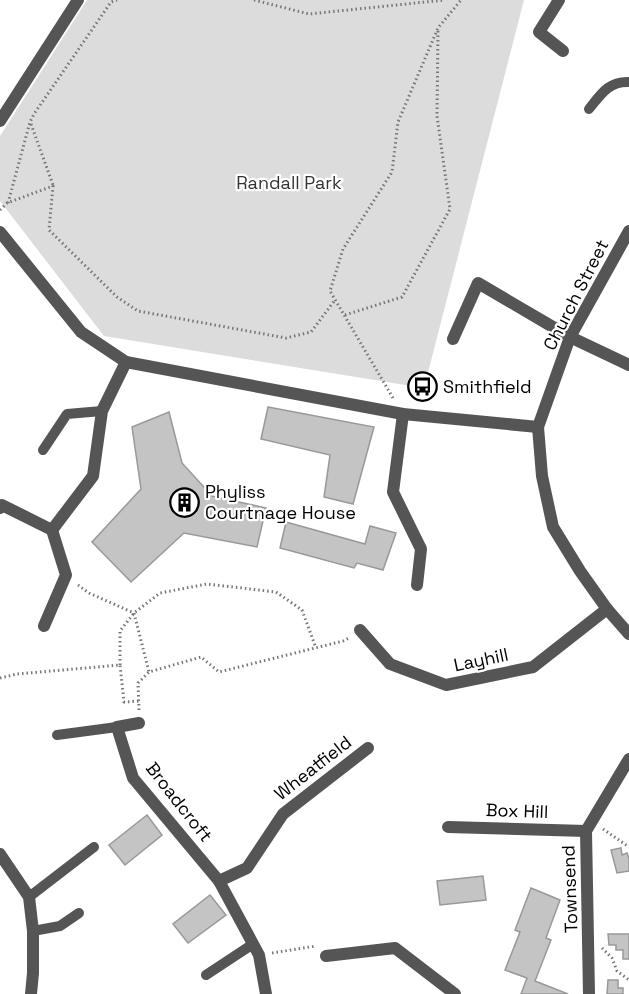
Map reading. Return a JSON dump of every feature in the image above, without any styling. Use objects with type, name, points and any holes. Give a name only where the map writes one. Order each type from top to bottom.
[{"type":"street","points":[[0,121],[78,0]]},
{"type":"street","points":[[559,0],[539,32],[563,51]]},
{"type":"street","points":[[0,231],[81,332],[126,362],[403,414],[538,428]]},
{"type":"street","name":"Church Street","points":[[629,231],[570,337],[538,428],[542,476],[553,527],[580,572],[629,634]]},
{"type":"street","points":[[453,339],[478,283],[570,337],[629,365]]},
{"type":"street","points":[[52,530],[93,476],[102,411],[126,362]]},
{"type":"street","points":[[403,414],[393,492],[420,549],[417,585]]},
{"type":"street","points":[[0,507],[2,505],[52,530],[66,575],[44,626]]},
{"type":"street","name":"Layhill","points":[[360,630],[390,664],[446,686],[534,668],[607,609]]},
{"type":"street","points":[[117,728],[139,723]]},
{"type":"street","name":"Broadcroft","points":[[117,728],[133,778],[219,881]]},
{"type":"street","name":"Wheatfield","points":[[219,881],[247,868],[282,814],[368,747]]},
{"type":"street","points":[[589,826],[629,759]]},
{"type":"street","name":"Box Hill","points":[[448,827],[589,826]]},
{"type":"street","name":"Townsend","points":[[589,826],[589,994]]},
{"type":"street","points":[[0,854],[29,897],[33,931],[31,994]]},
{"type":"street","points":[[219,881],[259,955],[266,994]]},
{"type":"street","points":[[326,956],[396,948],[455,994]]},
{"type":"lane","points":[[589,109],[608,86],[619,81],[629,82]]},
{"type":"lane","points":[[43,450],[67,414],[102,411]]},
{"type":"lane","points":[[57,735],[117,728]]},
{"type":"lane","points":[[29,897],[94,848]]},
{"type":"lane","points":[[33,931],[60,926],[79,913]]},
{"type":"lane","points":[[206,975],[253,944]]},
{"type":"path","points":[[8,204],[30,122],[111,2],[117,0]]},
{"type":"path","points":[[254,0],[309,15],[445,0]]},
{"type":"path","points":[[403,414],[330,291],[343,249],[392,172],[398,122],[438,28],[461,0]]},
{"type":"path","points":[[345,315],[402,297],[450,209],[437,116],[438,28]]},
{"type":"path","points":[[30,122],[53,186],[49,230],[117,297],[138,310],[286,338],[311,332],[335,300]]},
{"type":"path","points":[[0,210],[8,204],[53,186]]},
{"type":"path","points":[[66,575],[89,593],[134,613]]},
{"type":"path","points":[[139,700],[124,702],[120,665],[120,631],[134,613],[160,593],[207,584],[276,592],[302,610],[316,648]]},
{"type":"path","points":[[134,613],[149,672]]},
{"type":"path","points":[[139,723],[138,683],[149,672],[201,657],[219,672],[344,641],[360,630]]},
{"type":"path","points":[[0,678],[120,665]]},
{"type":"path","points":[[589,826],[629,847]]},
{"type":"path","points":[[259,955],[324,945],[326,956]]},
{"type":"path","points":[[590,946],[602,947],[612,958],[617,970],[629,981]]},
{"type":"green space","name":"Randall Park","points":[[87,0],[524,0],[424,388],[104,336],[0,201],[0,136]]},
{"type":"building","points":[[268,407],[374,427],[353,504],[324,497],[330,455],[261,439]]},
{"type":"building","name":"Phyliss Courtnage House","points":[[169,412],[182,463],[212,496],[266,508],[257,547],[184,533],[131,582],[92,542],[141,489],[132,427]]},
{"type":"building","points":[[286,522],[365,544],[370,526],[396,533],[383,570],[357,563],[354,568],[280,548]]},
{"type":"building","points":[[147,815],[162,835],[125,865],[109,845]]},
{"type":"building","points":[[621,848],[622,855],[627,853],[629,858],[629,871],[617,873],[611,850]]},
{"type":"building","points":[[483,876],[486,900],[440,905],[437,881]]},
{"type":"building","points":[[531,888],[560,900],[546,938],[551,940],[535,981],[568,994],[521,994],[527,978],[505,970],[520,932],[515,930]]},
{"type":"building","points":[[210,895],[226,915],[188,943],[173,924]]},
{"type":"building","points":[[608,934],[629,934],[629,959],[623,959],[623,950],[616,950],[616,945],[609,945]]},
{"type":"building","points":[[608,980],[618,980],[618,988],[623,988],[623,994],[607,994]]},
{"type":"place","name":"Smithfield","points":[[422,387]]},
{"type":"place","name":"Phyliss Courtnage House","points":[[184,502]]}]
